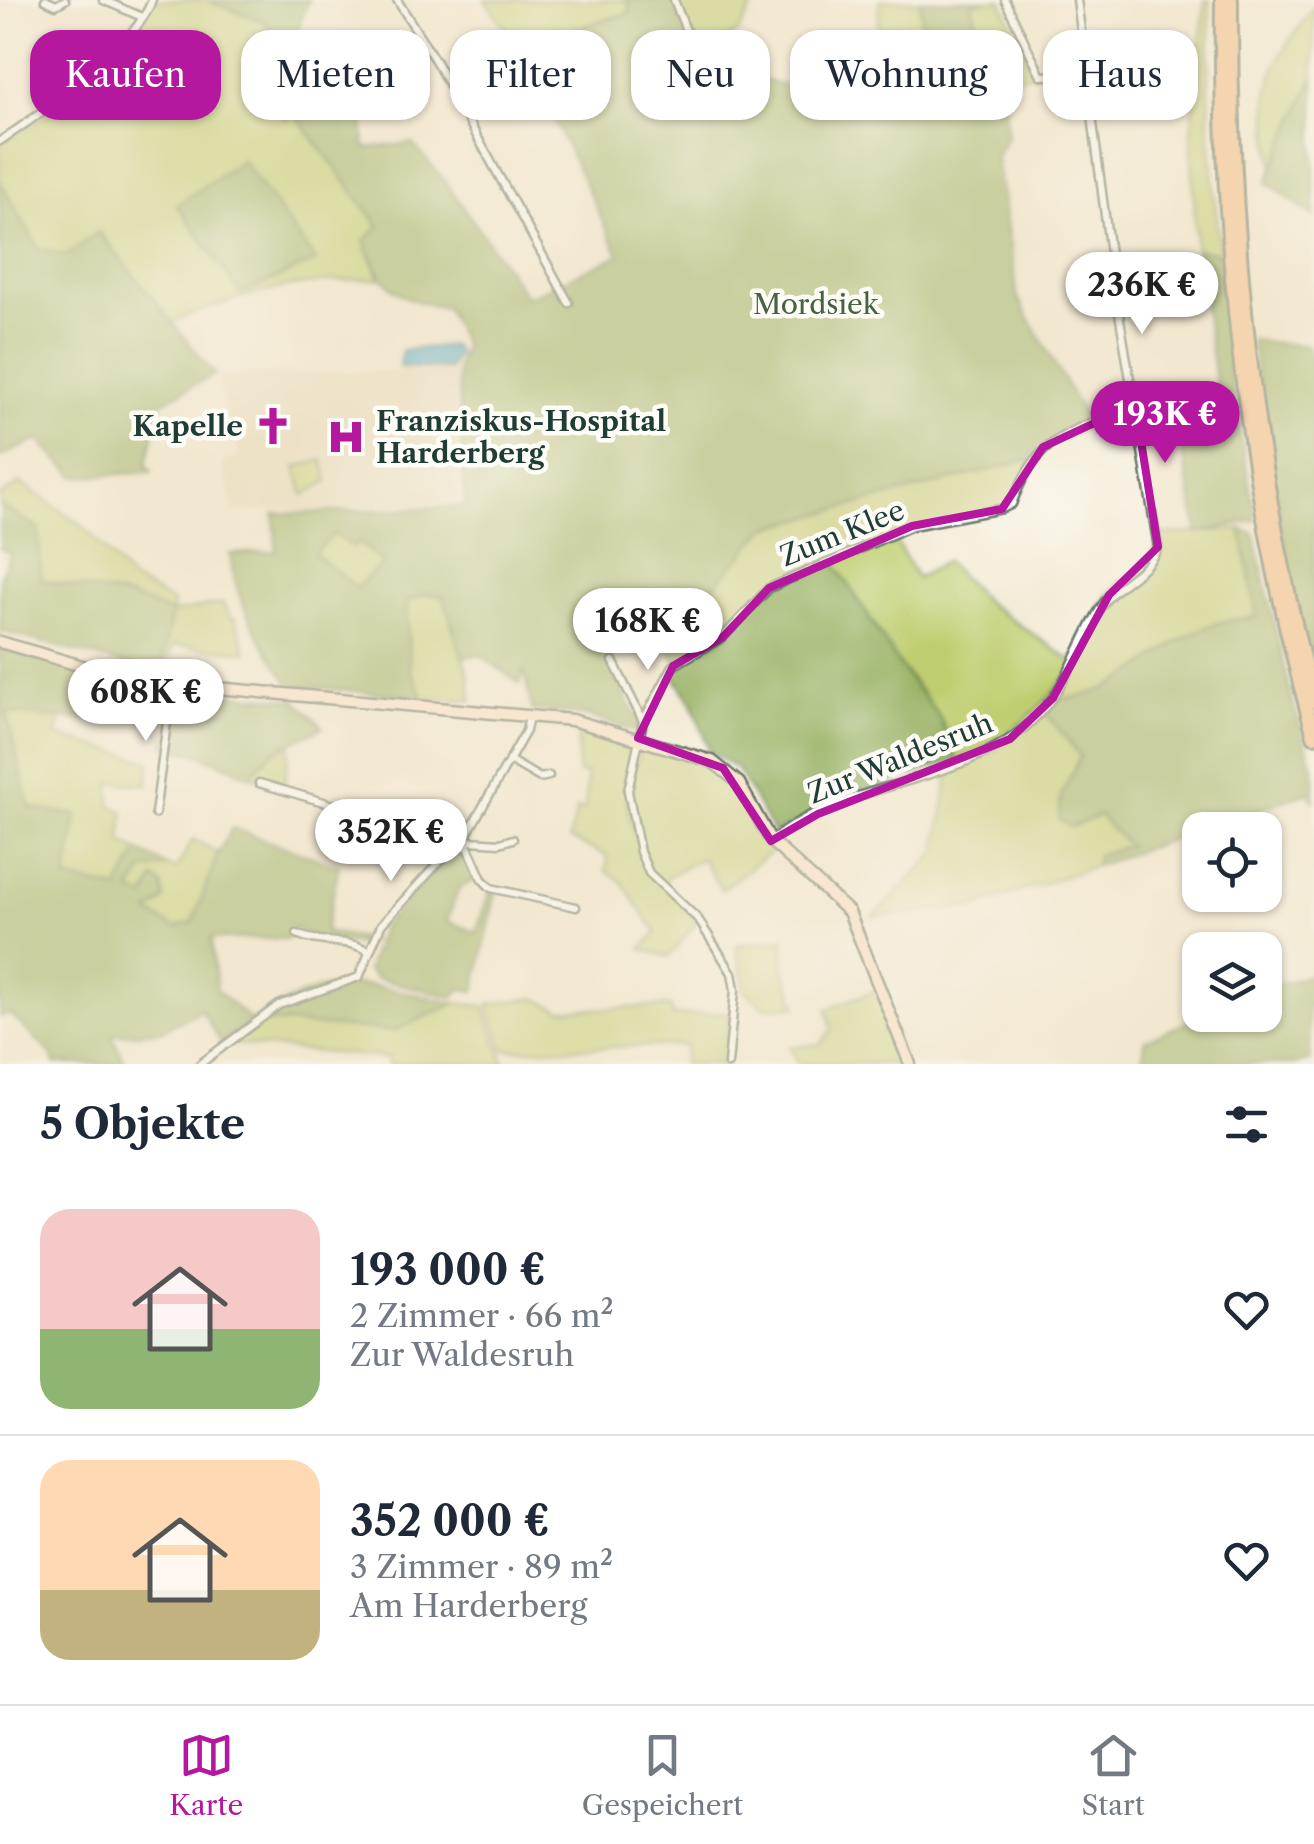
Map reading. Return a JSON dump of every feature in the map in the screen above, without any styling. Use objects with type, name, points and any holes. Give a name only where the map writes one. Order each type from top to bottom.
[{"type":"highway","points":[[1222,0],[1226,226],[1242,391],[1270,555],[1314,736]]},
{"type":"highway","points":[[1231,0],[1236,226],[1247,354],[1279,554],[1314,701]]},
{"type":"highway","points":[[1231,42],[1240,0]]},
{"type":"street","points":[[44,0],[56,4],[65,0]]},
{"type":"street","points":[[103,0],[142,17]]},
{"type":"street","points":[[0,141],[59,101],[142,17],[152,0]]},
{"type":"street","points":[[397,0],[436,62],[569,303]]},
{"type":"street","points":[[674,0],[686,30]]},
{"type":"street","points":[[1005,0],[1043,76]]},
{"type":"street","name":"Zur Waldesruh","points":[[1077,0],[1081,30]]},
{"type":"street","name":"Zur Waldesruh","points":[[772,841],[791,826],[835,807],[992,750],[1025,728],[1054,698],[1108,595],[1145,568],[1158,547],[1113,276],[1092,120]]},
{"type":"street","name":"Zum Klee","points":[[728,1064],[736,990],[732,973],[698,919],[649,872],[640,852],[628,791],[642,721],[673,666],[723,637],[768,588],[912,526],[1002,510],[1012,504],[1024,470],[1043,447],[1135,404]]},
{"type":"street","points":[[0,642],[106,673],[172,684],[572,720],[723,768],[739,783],[772,841],[848,912],[910,1064]]},
{"type":"street","points":[[613,661],[642,721]]},
{"type":"street","points":[[154,814],[172,684]]},
{"type":"street","points":[[530,716],[526,731],[468,841],[482,879],[490,888],[576,908]]},
{"type":"street","points":[[509,760],[540,778],[549,776]]},
{"type":"street","points":[[260,783],[453,843],[500,844],[514,839]]},
{"type":"street","points":[[200,1064],[278,1004],[359,977],[390,913],[453,843]]},
{"type":"street","points":[[297,934],[316,943],[354,944],[368,952]]},
{"type":"highlighted area","points":[[1135,404],[1158,547],[1109,595],[1053,698],[1010,739],[818,814],[771,841],[723,768],[638,738],[673,666],[723,637],[769,588],[912,526],[1002,509],[1043,447]]},
{"type":"shaded area","name":"Franziskus-Hospital Harderberg","points":[[455,370],[458,502],[235,512],[222,463],[240,457],[216,375]]},
{"type":"green space","points":[[152,0],[207,0],[263,21],[271,30],[241,30],[241,120],[299,120],[380,226],[364,241],[380,279],[274,290],[172,322],[99,232],[67,255],[39,249],[0,181],[0,144],[38,120],[221,120],[221,30],[127,30]]},
{"type":"green space","name":"Mordsiek","points":[[309,0],[297,30],[271,30],[263,21],[208,1]]},
{"type":"green space","points":[[485,0],[627,0],[631,12],[569,30],[507,30]]},
{"type":"green space","name":"Mordsiek","points":[[627,0],[674,0],[686,30],[631,30],[631,120],[770,120],[770,81],[790,87],[790,120],[1006,120],[1007,137],[996,157],[1018,298],[1089,425],[1043,447],[1032,459],[766,528],[695,608],[706,644],[723,637],[769,588],[833,560],[900,666],[939,716],[957,760],[897,779],[774,833],[737,769],[710,752],[692,703],[672,673],[682,659],[675,661],[650,604],[635,592],[593,608],[625,696],[640,722],[635,731],[583,715],[532,710],[524,669],[520,684],[480,655],[462,657],[443,596],[426,594],[406,602],[410,670],[424,698],[290,685],[244,606],[230,554],[276,551],[274,514],[465,506],[457,367],[464,347],[446,308],[402,295],[385,280],[364,241],[379,226],[299,120],[363,120],[365,148],[412,143],[444,180],[527,297],[619,255],[554,120],[611,120],[611,30],[570,30],[630,13]],"holes":[[[333,534],[353,547],[360,543],[383,563],[357,588],[314,554]]]},
{"type":"green space","points":[[674,0],[756,0],[740,30],[686,30]]},
{"type":"green space","points":[[880,0],[920,0],[922,30],[878,30]]},
{"type":"green space","name":"Mordsiek","points":[[920,0],[987,0],[972,3],[978,30],[922,30]]},
{"type":"green space","points":[[1001,0],[1015,30],[978,30],[972,2]]},
{"type":"green space","points":[[1205,0],[1210,0],[1209,125],[1220,253],[1196,249],[1191,133],[1192,120],[1198,120],[1198,66]]},
{"type":"green space","points":[[1314,6],[1314,77],[1273,168],[1268,116],[1270,81],[1284,49]]},
{"type":"green space","points":[[1023,49],[1035,75],[1023,76]]},
{"type":"green space","points":[[1314,77],[1314,217],[1267,182]]},
{"type":"green space","points":[[242,160],[316,261],[241,294],[177,205]]},
{"type":"green space","points":[[0,181],[39,249],[67,255],[98,232],[215,374],[161,403],[147,464],[152,472],[76,477],[38,440],[0,457]]},
{"type":"green space","points":[[1196,249],[1220,253],[1233,396],[1256,520],[1198,533],[1177,424],[1218,400]]},
{"type":"green space","points":[[1251,340],[1308,346],[1314,365],[1314,676],[1295,611]]},
{"type":"green space","points":[[1032,459],[1012,504],[892,535],[917,578],[946,561],[987,603],[1072,661],[1106,599],[1146,564],[1160,535],[1241,529],[1257,617],[1223,622],[1196,632],[1106,688],[1058,699],[1072,670],[1021,724],[992,744],[957,760],[939,716],[900,666],[723,637],[707,644],[695,608],[766,528]]},
{"type":"green space","points":[[323,460],[328,481],[304,495],[296,467]]},
{"type":"green space","points":[[21,483],[83,526],[132,580],[173,602],[172,613],[223,603],[230,618],[235,618],[247,652],[173,645],[165,675],[160,674],[171,613],[130,597],[41,580],[38,528],[0,507],[0,496]]},
{"type":"green space","points":[[1,506],[38,528],[42,580],[130,597],[172,613],[160,674],[0,631],[0,579],[10,553],[0,549]]},
{"type":"green space","points":[[1241,529],[1254,533],[1291,698],[1314,770],[1314,802],[1309,792],[1251,812],[1182,812],[1182,836],[1095,866],[1097,855],[1128,846],[1099,816],[1071,827],[1059,820],[1061,796],[1080,756],[1046,713],[1058,699],[1084,695],[1125,678],[1196,632],[1223,622],[1257,617]]},
{"type":"green space","points":[[333,533],[352,547],[360,542],[383,563],[357,588],[314,554]]},
{"type":"green space","points":[[426,594],[443,596],[469,676],[472,701],[424,698],[410,670],[406,601]]},
{"type":"green space","points":[[0,647],[94,675],[84,720],[6,713],[30,808],[77,815],[67,879],[118,889],[139,851],[167,866],[144,870],[131,890],[145,898],[154,879],[162,885],[165,899],[149,913],[175,928],[193,922],[218,853],[232,828],[339,866],[325,932],[372,939],[366,945],[319,940],[295,928],[288,939],[211,939],[217,991],[252,1021],[221,1043],[201,1010],[161,1031],[112,1035],[125,1064],[55,1064],[50,1053],[10,1014],[0,1017]]},
{"type":"green space","points":[[179,689],[296,700],[323,727],[271,753],[250,776],[201,755],[165,746],[173,692]]},
{"type":"green space","points":[[6,712],[60,718],[57,736],[150,761],[148,784],[111,783],[110,805],[124,812],[121,841],[139,851],[118,889],[67,879],[30,808]]},
{"type":"green space","points":[[1046,713],[1080,756],[1061,796],[1071,827],[1099,815],[1128,846],[1097,855],[1095,866],[972,908],[873,917],[936,853],[950,768],[991,754]]},
{"type":"green space","points":[[578,725],[628,739],[634,746],[624,789],[636,839],[628,791],[642,743],[696,761],[724,778],[772,851],[721,890],[702,858],[667,877],[665,885],[697,921],[669,957],[641,949],[657,933],[621,881],[606,871],[608,856],[569,839],[577,809],[585,810],[587,774],[578,773]]},
{"type":"green space","points":[[290,744],[284,787],[250,776],[271,753]]},
{"type":"green space","points":[[193,839],[218,853],[193,922],[174,928],[149,912],[154,880],[146,899],[131,890],[144,870],[167,866],[176,869]]},
{"type":"green space","points":[[446,857],[470,860],[478,879],[459,888],[447,921],[476,932],[490,891],[496,892],[475,991],[461,989],[453,997],[375,978],[367,970],[382,926]]},
{"type":"green space","points":[[784,939],[784,968],[797,1006],[764,1008],[745,990],[736,945]]},
{"type":"green space","points":[[1314,974],[1314,1003],[1307,1007],[1311,1060],[1297,1064],[1142,1064],[1145,1040],[1182,1024],[1182,1032],[1282,1032],[1282,983]]},
{"type":"green space","points":[[352,984],[456,1003],[394,1031],[252,1021],[308,992]]},
{"type":"green space","points":[[875,990],[900,1054],[899,1064],[799,1064],[790,1047],[820,1044],[832,1030],[827,1009]]},
{"type":"green space","points":[[535,998],[561,1010],[670,1006],[673,1016],[729,1012],[726,1064],[683,1064],[685,1045],[504,1050],[488,1004]]},
{"type":"green space","points":[[456,1003],[484,1006],[505,1064],[388,1064],[388,1058],[221,1043],[252,1021],[394,1031]]},
{"type":"water","points":[[452,345],[458,353],[449,369],[399,367],[402,350]]},
{"type":"place","name":"Kapelle","points":[[273,426]]},
{"type":"place","name":"Franziskus-Hospital Harderberg","points":[[346,437]]}]
